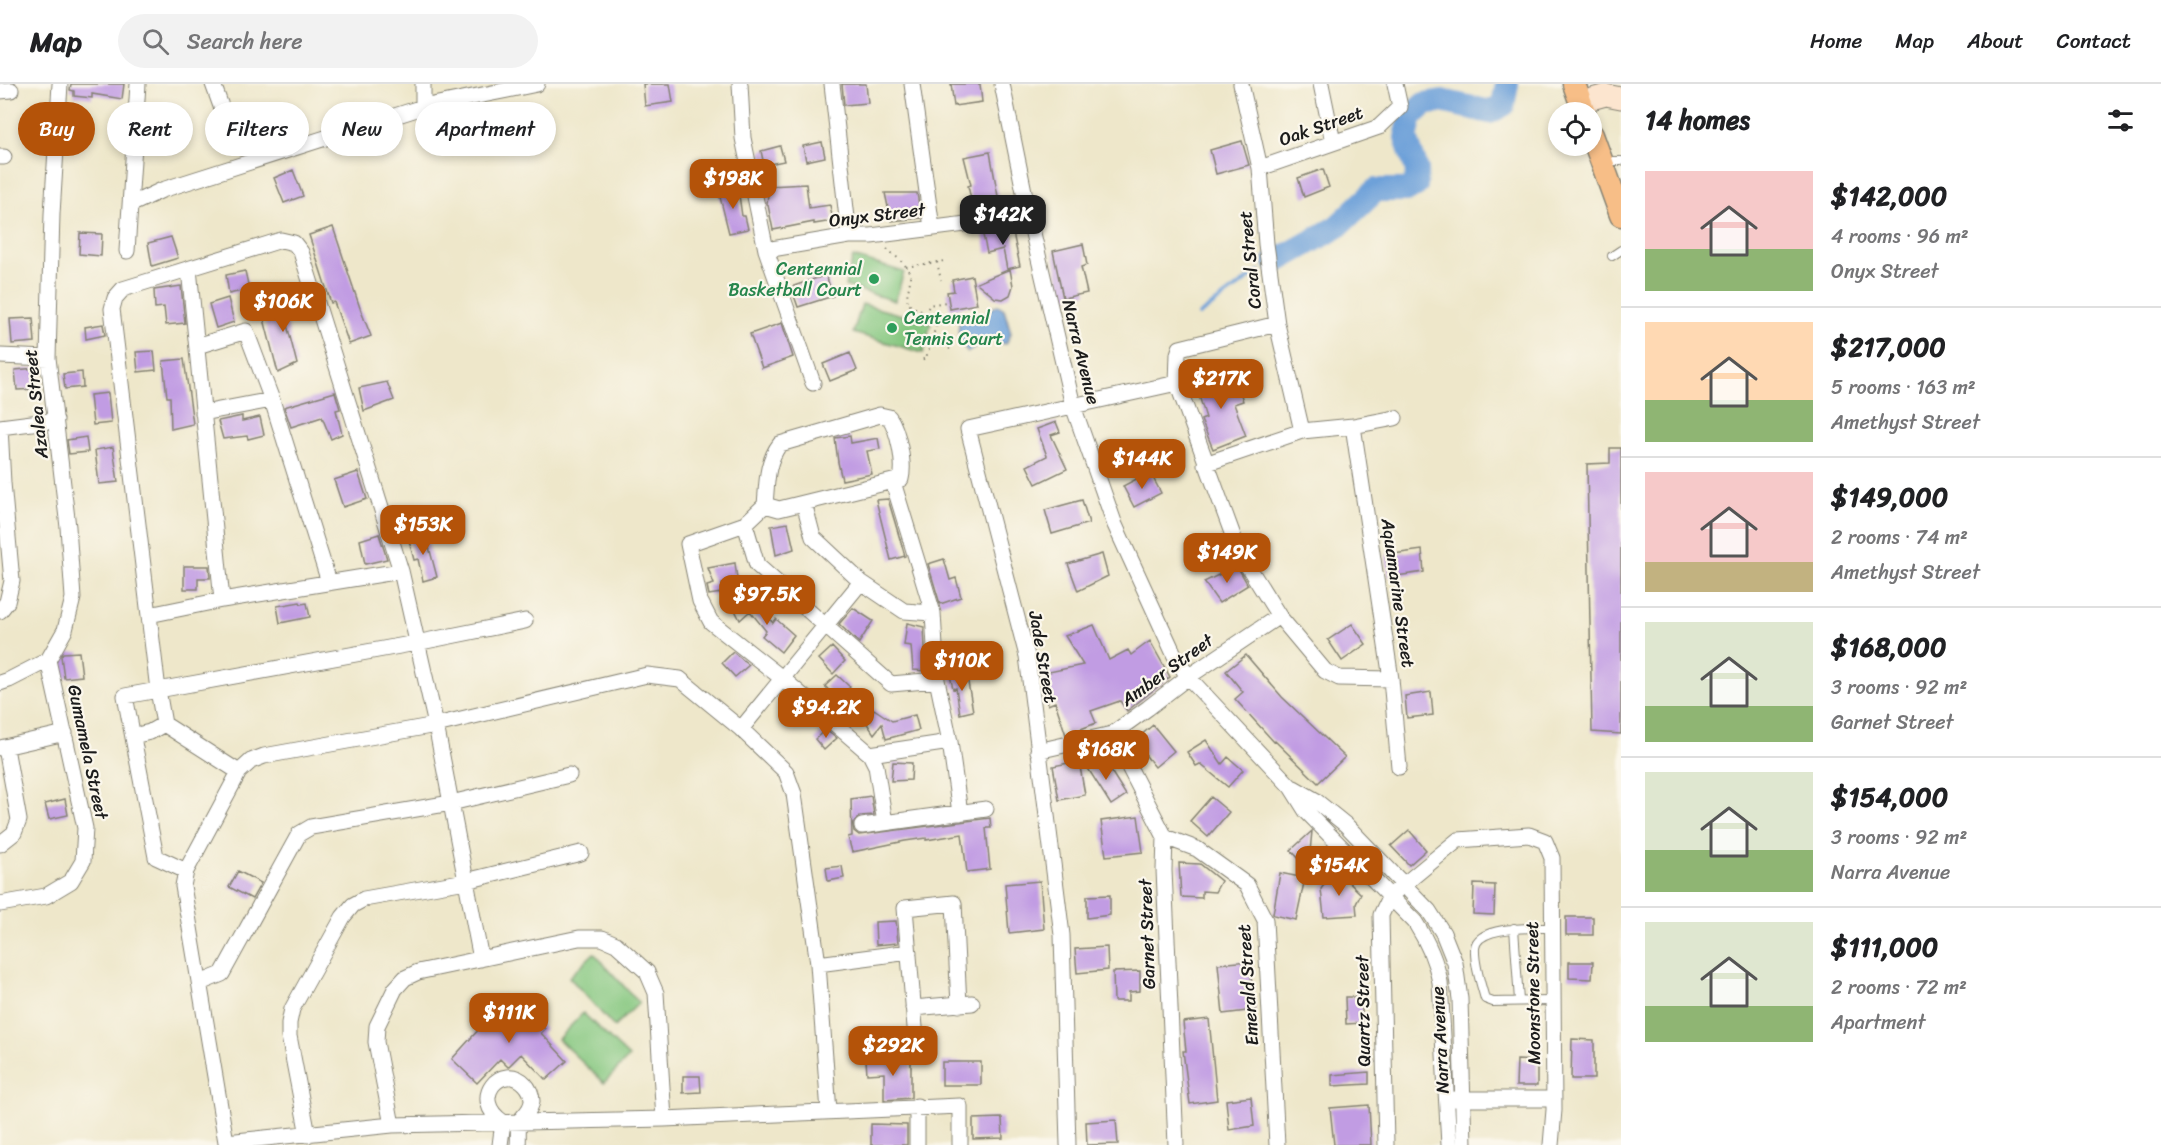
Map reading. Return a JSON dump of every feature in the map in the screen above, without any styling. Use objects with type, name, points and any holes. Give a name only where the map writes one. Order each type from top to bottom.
[{"type":"main road","points":[[1580,100],[1606,95],[1621,98]]},
{"type":"main road","points":[[1602,149],[1611,161],[1620,210]]},
{"type":"street","name":"Azalea Street","points":[[48,660],[64,630],[73,598],[68,527],[48,358],[52,214],[60,84]]},
{"type":"street","points":[[127,250],[132,204],[138,84]]},
{"type":"street","points":[[213,84],[219,102]]},
{"type":"street","points":[[423,84],[423,102]]},
{"type":"street","points":[[448,102],[537,84]]},
{"type":"street","points":[[740,84],[743,138],[766,250],[813,382]]},
{"type":"street","points":[[832,84],[849,236]]},
{"type":"street","points":[[912,84],[932,228]]},
{"type":"street","name":"Narra Avenue","points":[[1002,84],[1029,216],[1073,406],[1115,525],[1174,654],[1188,677],[1291,786],[1306,811],[1414,922],[1427,942],[1437,966],[1440,982],[1455,1099],[1464,1145]]},
{"type":"street","name":"Coral Street","points":[[1241,84],[1260,168],[1266,244],[1277,324],[1302,431]]},
{"type":"street","points":[[1321,84],[1333,142]]},
{"type":"street","name":"Oak Street","points":[[1260,168],[1379,127],[1400,107],[1395,84]]},
{"type":"street","points":[[132,204],[162,190],[415,110]]},
{"type":"street","name":"Onyx Street","points":[[766,250],[849,236],[872,236],[1029,216]]},
{"type":"street","points":[[239,772],[164,724],[112,309],[115,298],[123,289],[281,240],[294,243],[301,252],[401,571],[436,725],[481,959]]},
{"type":"street","points":[[189,269],[222,600]]},
{"type":"street","points":[[1277,324],[1180,348],[1177,383],[1239,552],[1279,616],[1325,671],[1339,678],[1391,680]]},
{"type":"street","points":[[197,346],[246,331],[272,400],[329,582]]},
{"type":"street","points":[[0,356],[48,358]]},
{"type":"street","name":"Jade Street","points":[[1068,1145],[1062,935],[1027,656],[968,429],[1177,383]]},
{"type":"street","points":[[203,413],[272,400]]},
{"type":"street","points":[[765,505],[779,508],[902,479],[904,470],[895,425],[889,417],[880,415],[780,444],[773,453],[769,466],[765,505],[745,524],[688,544],[700,601],[711,622],[783,679],[870,754],[876,765],[885,822]]},
{"type":"street","points":[[1205,464],[1302,431],[1353,426],[1395,418]]},
{"type":"street","points":[[0,611],[7,602],[12,581],[4,540],[0,427],[56,420]]},
{"type":"street","name":"Aquamarine Street","points":[[1353,426],[1391,680],[1399,767]]},
{"type":"street","points":[[893,482],[933,613],[937,680],[950,742],[960,813]]},
{"type":"street","points":[[804,503],[813,537],[861,582],[904,611],[933,613]]},
{"type":"street","points":[[745,524],[757,565],[891,684],[937,680]]},
{"type":"street","points":[[149,615],[222,600],[401,571]]},
{"type":"street","points":[[741,729],[861,582]]},
{"type":"street","name":"Amber Street","points":[[1038,751],[1112,734],[1188,677],[1279,616]]},
{"type":"street","points":[[186,871],[156,857],[125,696],[525,621]]},
{"type":"street","points":[[0,683],[48,660]]},
{"type":"street","name":"Gumamela Street","points":[[0,904],[46,896],[71,880],[82,861],[85,828],[48,660]]},
{"type":"street","points":[[829,1112],[818,964],[794,794],[786,772],[741,729],[680,679],[647,675],[436,725],[264,756],[251,761],[239,772],[186,871],[183,886],[226,1142],[392,1125],[664,1119],[829,1112],[917,1106],[960,1106],[960,1145]]},
{"type":"street","points":[[133,736],[150,732],[164,724]]},
{"type":"street","points":[[0,844],[14,834],[19,820],[3,748],[65,733]]},
{"type":"street","name":"Garnet Street","points":[[1112,734],[1165,837],[1164,870],[1176,1145]]},
{"type":"street","points":[[870,754],[950,742]]},
{"type":"street","points":[[200,983],[222,974],[299,834],[311,827],[451,803],[569,775]]},
{"type":"street","name":"Narra Avenue","points":[[1291,786],[1315,800],[1346,825],[1403,883],[1443,933],[1455,963],[1460,999],[1455,1099],[1449,1145]]},
{"type":"street","points":[[862,826],[986,809]]},
{"type":"street","name":"Quartz Street","points":[[1386,1145],[1381,915],[1390,896],[1458,840],[1529,835],[1545,841]]},
{"type":"street","name":"Emerald Street","points":[[1165,837],[1197,849],[1247,885],[1265,920],[1277,1145]]},
{"type":"street","name":"Moonstone Street","points":[[1545,841],[1552,858],[1554,1099],[1551,1145]]},
{"type":"street","points":[[308,1135],[289,1036],[289,1023],[292,1009],[343,917],[353,905],[364,898],[466,881],[581,853]]},
{"type":"street","points":[[914,1008],[966,1004],[954,903],[905,908],[917,1051]]},
{"type":"street","points":[[392,1125],[376,1042],[377,1026],[394,989],[405,978],[418,972],[579,938],[602,938],[616,944],[647,972],[656,993],[664,1119]]},
{"type":"street","points":[[818,964],[909,952]]},
{"type":"street","points":[[502,1122],[491,1112],[487,1097],[494,1083],[508,1077],[522,1081],[531,1093],[530,1108],[520,1122],[518,1145]]},
{"type":"street","points":[[1455,1099],[1554,1099]]},
{"type":"street","points":[[917,1106],[918,1145]]},
{"type":"street","points":[[500,1145],[502,1122]]},
{"type":"lane","points":[[1612,256],[1621,250]]},
{"type":"lane","points":[[1318,824],[1330,812]]},
{"type":"lane","points":[[1514,928],[1519,1001]]},
{"type":"lane","points":[[1552,928],[1514,928],[1486,934],[1479,938],[1475,947],[1485,999],[1493,1002],[1554,1001]]},
{"type":"path","points":[[872,236],[909,272],[910,280],[906,292],[908,304],[934,318],[936,326],[932,342],[926,358],[919,361]]},
{"type":"path","points":[[906,267],[944,261]]},
{"type":"path","points":[[937,262],[941,280]]},
{"type":"path","points":[[926,314],[929,305],[946,302]]},
{"type":"path","points":[[932,342],[953,350]]},
{"type":"green space","name":"Centennial Basketball Court","points":[[853,257],[904,272],[895,301],[845,286]]},
{"type":"green space","name":"Centennial Tennis Court","points":[[862,304],[931,323],[923,353],[853,333]]},
{"type":"green space","points":[[594,953],[639,1003],[614,1027],[569,977]]},
{"type":"green space","points":[[583,1013],[629,1057],[604,1083],[558,1039]]},
{"type":"water","points":[[998,305],[1004,309],[1011,333],[1006,344],[991,338],[968,352],[959,336],[961,317],[968,314],[987,318],[988,310]]},
{"type":"building","points":[[71,84],[124,84],[122,99],[92,94],[92,98],[74,96],[74,91],[70,90]]},
{"type":"building","points":[[643,84],[670,84],[673,102],[645,106]]},
{"type":"building","points":[[842,84],[866,84],[868,103],[844,105]]},
{"type":"building","points":[[951,84],[980,84],[982,102],[954,106]]},
{"type":"building","points":[[1242,141],[1249,165],[1216,174],[1210,150]]},
{"type":"building","points":[[822,142],[825,157],[806,161],[803,146]]},
{"type":"building","points":[[780,146],[784,161],[764,165],[761,151]]},
{"type":"building","points":[[990,152],[999,202],[973,208],[968,186],[971,185],[964,157]]},
{"type":"building","points":[[1323,169],[1329,187],[1304,197],[1298,178]]},
{"type":"building","points":[[293,170],[303,196],[284,203],[274,178]]},
{"type":"building","points":[[806,184],[809,208],[830,205],[833,221],[814,224],[814,222],[773,230],[767,204],[769,186]]},
{"type":"building","points":[[738,188],[742,216],[745,216],[748,229],[729,233],[718,189]]},
{"type":"building","points":[[885,193],[917,193],[921,218],[891,221]]},
{"type":"building","points":[[333,227],[371,336],[349,344],[334,302],[331,303],[309,235]]},
{"type":"building","points":[[1012,228],[1020,266],[1007,269],[1003,249],[987,253],[983,235]]},
{"type":"building","points":[[80,233],[102,234],[101,256],[79,254]]},
{"type":"building","points":[[171,237],[178,258],[152,266],[148,243]]},
{"type":"building","points":[[1083,244],[1087,265],[1081,267],[1087,293],[1063,298],[1053,251]]},
{"type":"building","points":[[1010,269],[1013,286],[1010,295],[1003,299],[995,298],[977,283]]},
{"type":"building","points":[[245,271],[249,289],[229,294],[226,275]]},
{"type":"building","points":[[826,275],[833,296],[798,307],[791,287]]},
{"type":"building","points":[[972,276],[977,304],[950,309],[947,292],[954,291],[952,280]]},
{"type":"building","points":[[181,286],[185,323],[166,325],[164,307],[155,308],[154,290]]},
{"type":"building","points":[[304,297],[308,308],[285,317],[297,364],[278,373],[263,315],[290,304],[288,301]]},
{"type":"building","points":[[228,298],[234,322],[216,328],[209,304]]},
{"type":"building","points":[[33,318],[35,342],[12,344],[10,319]]},
{"type":"building","points":[[782,323],[793,357],[762,368],[750,334]]},
{"type":"building","points":[[103,324],[105,335],[86,339],[85,327]]},
{"type":"building","points":[[154,351],[156,370],[138,372],[136,352]]},
{"type":"building","points":[[850,353],[857,370],[830,381],[823,364]]},
{"type":"building","points":[[184,359],[193,424],[171,429],[170,397],[167,397],[163,361]]},
{"type":"building","points":[[36,368],[37,389],[17,390],[15,370]]},
{"type":"building","points":[[82,372],[83,387],[65,389],[63,374]]},
{"type":"building","points":[[1234,373],[1243,401],[1234,404],[1246,436],[1213,449],[1201,420],[1206,418],[1196,386]]},
{"type":"building","points":[[387,382],[394,400],[364,411],[359,388]]},
{"type":"building","points":[[335,392],[340,409],[336,410],[342,434],[331,439],[322,417],[291,427],[284,407]]},
{"type":"building","points":[[108,393],[111,423],[93,425],[90,395]]},
{"type":"building","points":[[242,416],[242,421],[260,417],[264,435],[248,439],[247,436],[223,439],[218,421]]},
{"type":"building","points":[[1056,422],[1060,432],[1051,435],[1067,469],[1036,484],[1027,466],[1047,456],[1037,429]]},
{"type":"building","points":[[850,436],[851,443],[878,438],[880,449],[867,451],[872,474],[842,480],[835,438]]},
{"type":"building","points":[[86,437],[88,452],[69,454],[67,440]]},
{"type":"building","points":[[113,447],[118,482],[99,484],[95,450]]},
{"type":"building","points":[[1610,448],[1621,448],[1621,734],[1592,732],[1587,464],[1610,463]]},
{"type":"building","points":[[358,472],[367,499],[343,507],[334,480]]},
{"type":"building","points":[[1150,472],[1161,493],[1134,507],[1123,486]]},
{"type":"building","points":[[888,499],[905,556],[891,560],[876,500]]},
{"type":"building","points":[[1082,500],[1089,523],[1052,534],[1045,510]]},
{"type":"building","points":[[788,523],[794,549],[776,555],[771,526]]},
{"type":"building","points":[[425,532],[437,577],[423,581],[418,559],[414,560],[408,537]]},
{"type":"building","points":[[379,534],[387,559],[365,564],[360,540]]},
{"type":"building","points":[[1422,550],[1424,572],[1389,577],[1386,555]]},
{"type":"building","points":[[1102,554],[1108,576],[1078,591],[1068,564]]},
{"type":"building","points":[[944,559],[950,580],[956,578],[961,597],[940,604],[928,564]]},
{"type":"building","points":[[735,563],[737,579],[722,584],[721,593],[709,595],[707,586],[714,584],[708,568]]},
{"type":"building","points":[[184,566],[209,566],[210,578],[198,578],[198,589],[184,589]]},
{"type":"building","points":[[1237,566],[1248,585],[1219,603],[1204,582]]},
{"type":"building","points":[[743,600],[753,607],[757,604],[773,623],[776,619],[794,635],[781,652],[762,636],[766,631],[750,611],[740,620],[735,610]]},
{"type":"building","points":[[300,602],[301,604],[307,603],[310,617],[280,623],[277,606]]},
{"type":"building","points":[[853,608],[873,621],[859,643],[839,624]]},
{"type":"building","points":[[907,623],[924,627],[926,671],[913,670],[911,646],[904,645]]},
{"type":"building","points":[[1352,624],[1366,644],[1342,661],[1328,640]]},
{"type":"building","points":[[1094,625],[1109,660],[1128,650],[1131,655],[1150,641],[1170,677],[1127,711],[1120,701],[1091,711],[1096,723],[1066,735],[1055,702],[1048,705],[1044,673],[1083,665],[1065,636]]},
{"type":"building","points":[[832,647],[845,661],[833,674],[819,659]]},
{"type":"building","points":[[79,652],[82,676],[64,678],[61,656],[63,653]]},
{"type":"building","points":[[733,652],[749,665],[735,677],[722,663]]},
{"type":"building","points":[[1246,655],[1282,697],[1345,757],[1318,783],[1274,742],[1235,699],[1243,692],[1226,671]]},
{"type":"building","points":[[966,671],[973,711],[960,714],[956,688],[953,689],[950,675]]},
{"type":"building","points":[[837,675],[850,687],[838,701],[825,686]]},
{"type":"building","points":[[1431,692],[1433,715],[1407,718],[1405,696]]},
{"type":"building","points":[[874,709],[892,721],[915,715],[919,730],[886,739],[882,724],[874,734],[866,722]]},
{"type":"building","points":[[1153,725],[1174,751],[1155,767],[1134,741]]},
{"type":"building","points":[[826,729],[837,738],[824,750],[815,739]]},
{"type":"building","points":[[1206,740],[1222,764],[1228,757],[1243,770],[1228,787],[1200,764],[1196,766],[1187,752]]},
{"type":"building","points":[[1102,757],[1126,795],[1111,805],[1087,767]]},
{"type":"building","points":[[1079,761],[1085,795],[1059,800],[1053,766]]},
{"type":"building","points":[[893,762],[912,763],[911,780],[891,781]]},
{"type":"building","points":[[871,796],[874,815],[860,816],[853,823],[854,831],[859,835],[990,818],[991,828],[986,828],[990,869],[967,872],[962,834],[905,841],[852,852],[848,837],[852,836],[851,799]]},
{"type":"building","points":[[1211,797],[1229,812],[1208,837],[1190,821]]},
{"type":"building","points":[[65,799],[68,815],[49,819],[45,804]]},
{"type":"building","points":[[1138,816],[1143,852],[1106,856],[1101,821]]},
{"type":"building","points":[[1409,830],[1426,850],[1409,865],[1391,846]]},
{"type":"building","points":[[1312,831],[1310,852],[1300,860],[1291,850]]},
{"type":"building","points":[[1179,863],[1200,864],[1221,881],[1215,892],[1202,891],[1202,898],[1181,897]]},
{"type":"building","points":[[842,866],[844,878],[828,881],[826,868]]},
{"type":"building","points":[[1335,869],[1361,894],[1356,904],[1357,915],[1324,917],[1321,889]]},
{"type":"building","points":[[238,871],[261,883],[252,899],[229,887]]},
{"type":"building","points":[[1280,873],[1305,878],[1296,920],[1273,914]]},
{"type":"building","points":[[1040,881],[1044,929],[1009,933],[1005,884]]},
{"type":"building","points":[[1474,884],[1495,885],[1494,915],[1473,914]]},
{"type":"building","points":[[1110,895],[1110,915],[1087,918],[1087,896]]},
{"type":"building","points":[[1566,917],[1593,917],[1593,935],[1566,935]]},
{"type":"building","points":[[896,921],[898,943],[876,945],[875,922]]},
{"type":"building","points":[[1107,947],[1108,970],[1077,973],[1075,949]]},
{"type":"building","points":[[1249,961],[1255,1010],[1223,1014],[1218,964]]},
{"type":"building","points":[[1569,962],[1593,962],[1592,979],[1569,978]]},
{"type":"building","points":[[1140,971],[1140,991],[1129,992],[1129,1001],[1114,1001],[1113,972]]},
{"type":"building","points":[[510,995],[545,1029],[541,1033],[567,1061],[546,1080],[521,1054],[508,1067],[500,1059],[477,1083],[452,1059]]},
{"type":"building","points":[[1345,997],[1362,997],[1362,1023],[1346,1024]]},
{"type":"building","points":[[1209,1019],[1217,1100],[1190,1104],[1183,1051],[1186,1051],[1183,1022]]},
{"type":"building","points":[[1572,1039],[1594,1040],[1594,1079],[1571,1079]]},
{"type":"building","points":[[911,1059],[911,1098],[884,1100],[884,1073],[867,1074],[866,1060]]},
{"type":"building","points":[[1517,1060],[1537,1061],[1537,1086],[1516,1086]]},
{"type":"building","points":[[942,1062],[981,1062],[981,1085],[942,1085]]},
{"type":"building","points":[[1369,1072],[1369,1084],[1332,1086],[1332,1075]]},
{"type":"building","points":[[683,1076],[700,1076],[701,1092],[683,1093]]},
{"type":"building","points":[[1251,1097],[1254,1126],[1229,1130],[1226,1100]]},
{"type":"building","points":[[1369,1105],[1371,1145],[1334,1145],[1330,1108]]},
{"type":"building","points":[[1002,1118],[1003,1138],[973,1139],[973,1119]]},
{"type":"building","points":[[1116,1120],[1118,1144],[1087,1145],[1086,1122]]},
{"type":"building","points":[[871,1124],[907,1125],[907,1145],[871,1145]]},
{"type":"waterway","points":[[1275,262],[1337,227],[1376,190],[1406,190],[1416,185],[1417,170],[1406,138],[1411,116],[1424,104],[1442,101],[1490,112],[1503,105],[1507,84]]},
{"type":"waterway","points":[[1199,315],[1259,271]]},
{"type":"place","name":"Centennial Basketball Court","points":[[874,279]]},
{"type":"place","name":"Centennial Tennis Court","points":[[892,328]]}]
